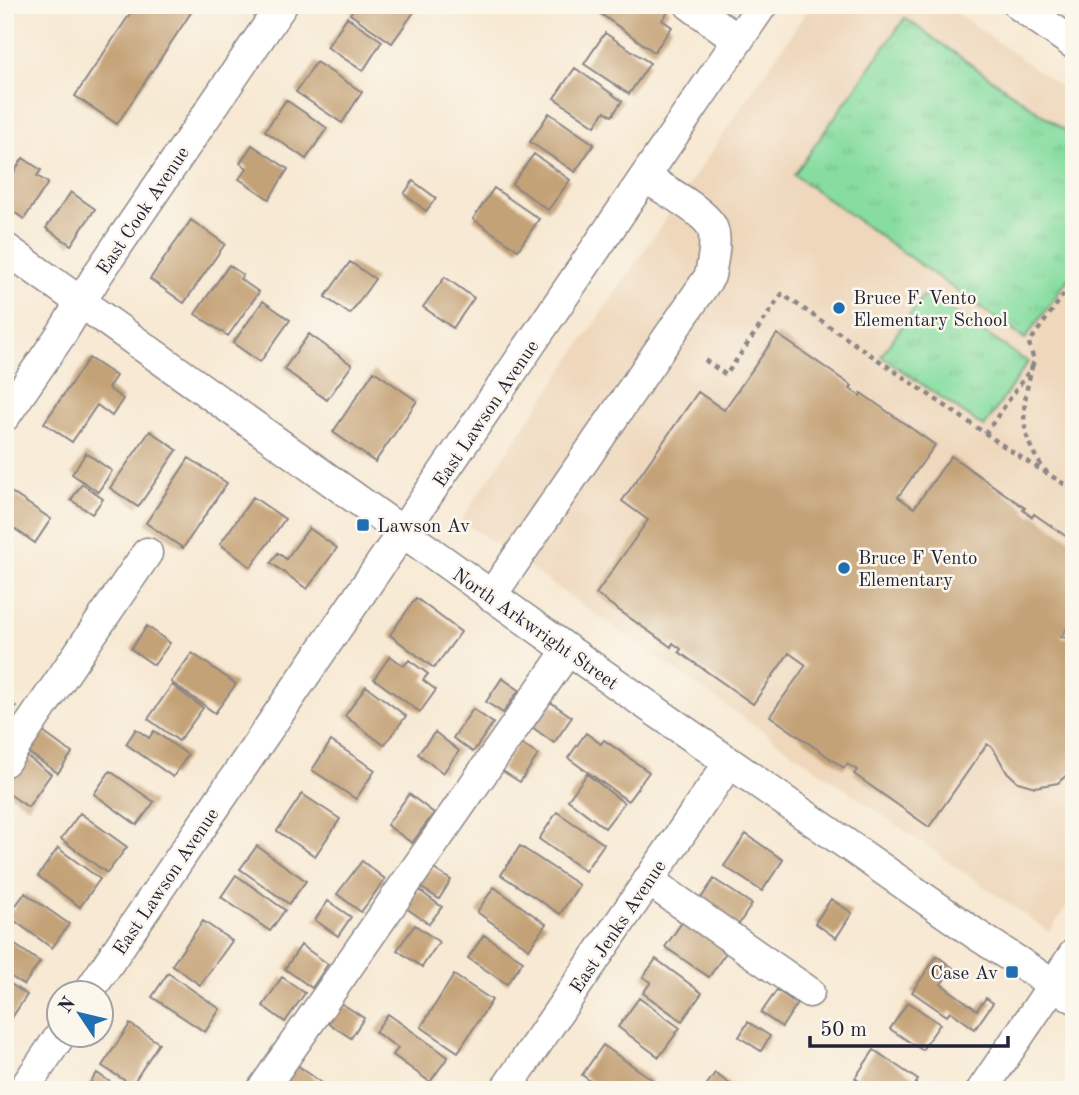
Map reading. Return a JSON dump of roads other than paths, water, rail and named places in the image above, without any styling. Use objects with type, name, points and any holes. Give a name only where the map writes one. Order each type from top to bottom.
[{"type":"street","name":"East Cook Avenue","points":[[5,416],[98,274],[282,5]]},
{"type":"street","points":[[690,5],[738,40]]},
{"type":"street","name":"East Lawson Avenue","points":[[98,979],[385,557],[403,535],[762,5]]},
{"type":"street","points":[[1018,5],[1074,44]]},
{"type":"street","points":[[491,596],[710,276],[714,249],[712,228],[698,212],[646,178]]},
{"type":"street","name":"North Arkwright Street","points":[[5,248],[403,535],[977,935],[1064,991]]},
{"type":"street","points":[[5,761],[147,554]]},
{"type":"street","points":[[262,1090],[568,650]]},
{"type":"street","name":"East Jenks Avenue","points":[[505,1090],[729,762]]},
{"type":"street","points":[[648,880],[809,992]]},
{"type":"street","points":[[982,1090],[1064,991],[1074,954]]},
{"type":"street","points":[[23,1090],[50,1050]]},
{"type":"place","name":"Bruce F. Vento Elementary School","points":[[839,308]]},
{"type":"place","name":"Lawson Av","points":[[363,525]]},
{"type":"place","name":"Bruce F Vento Elementary","points":[[844,568]]},
{"type":"place","name":"Case Av","points":[[1012,972]]}]
